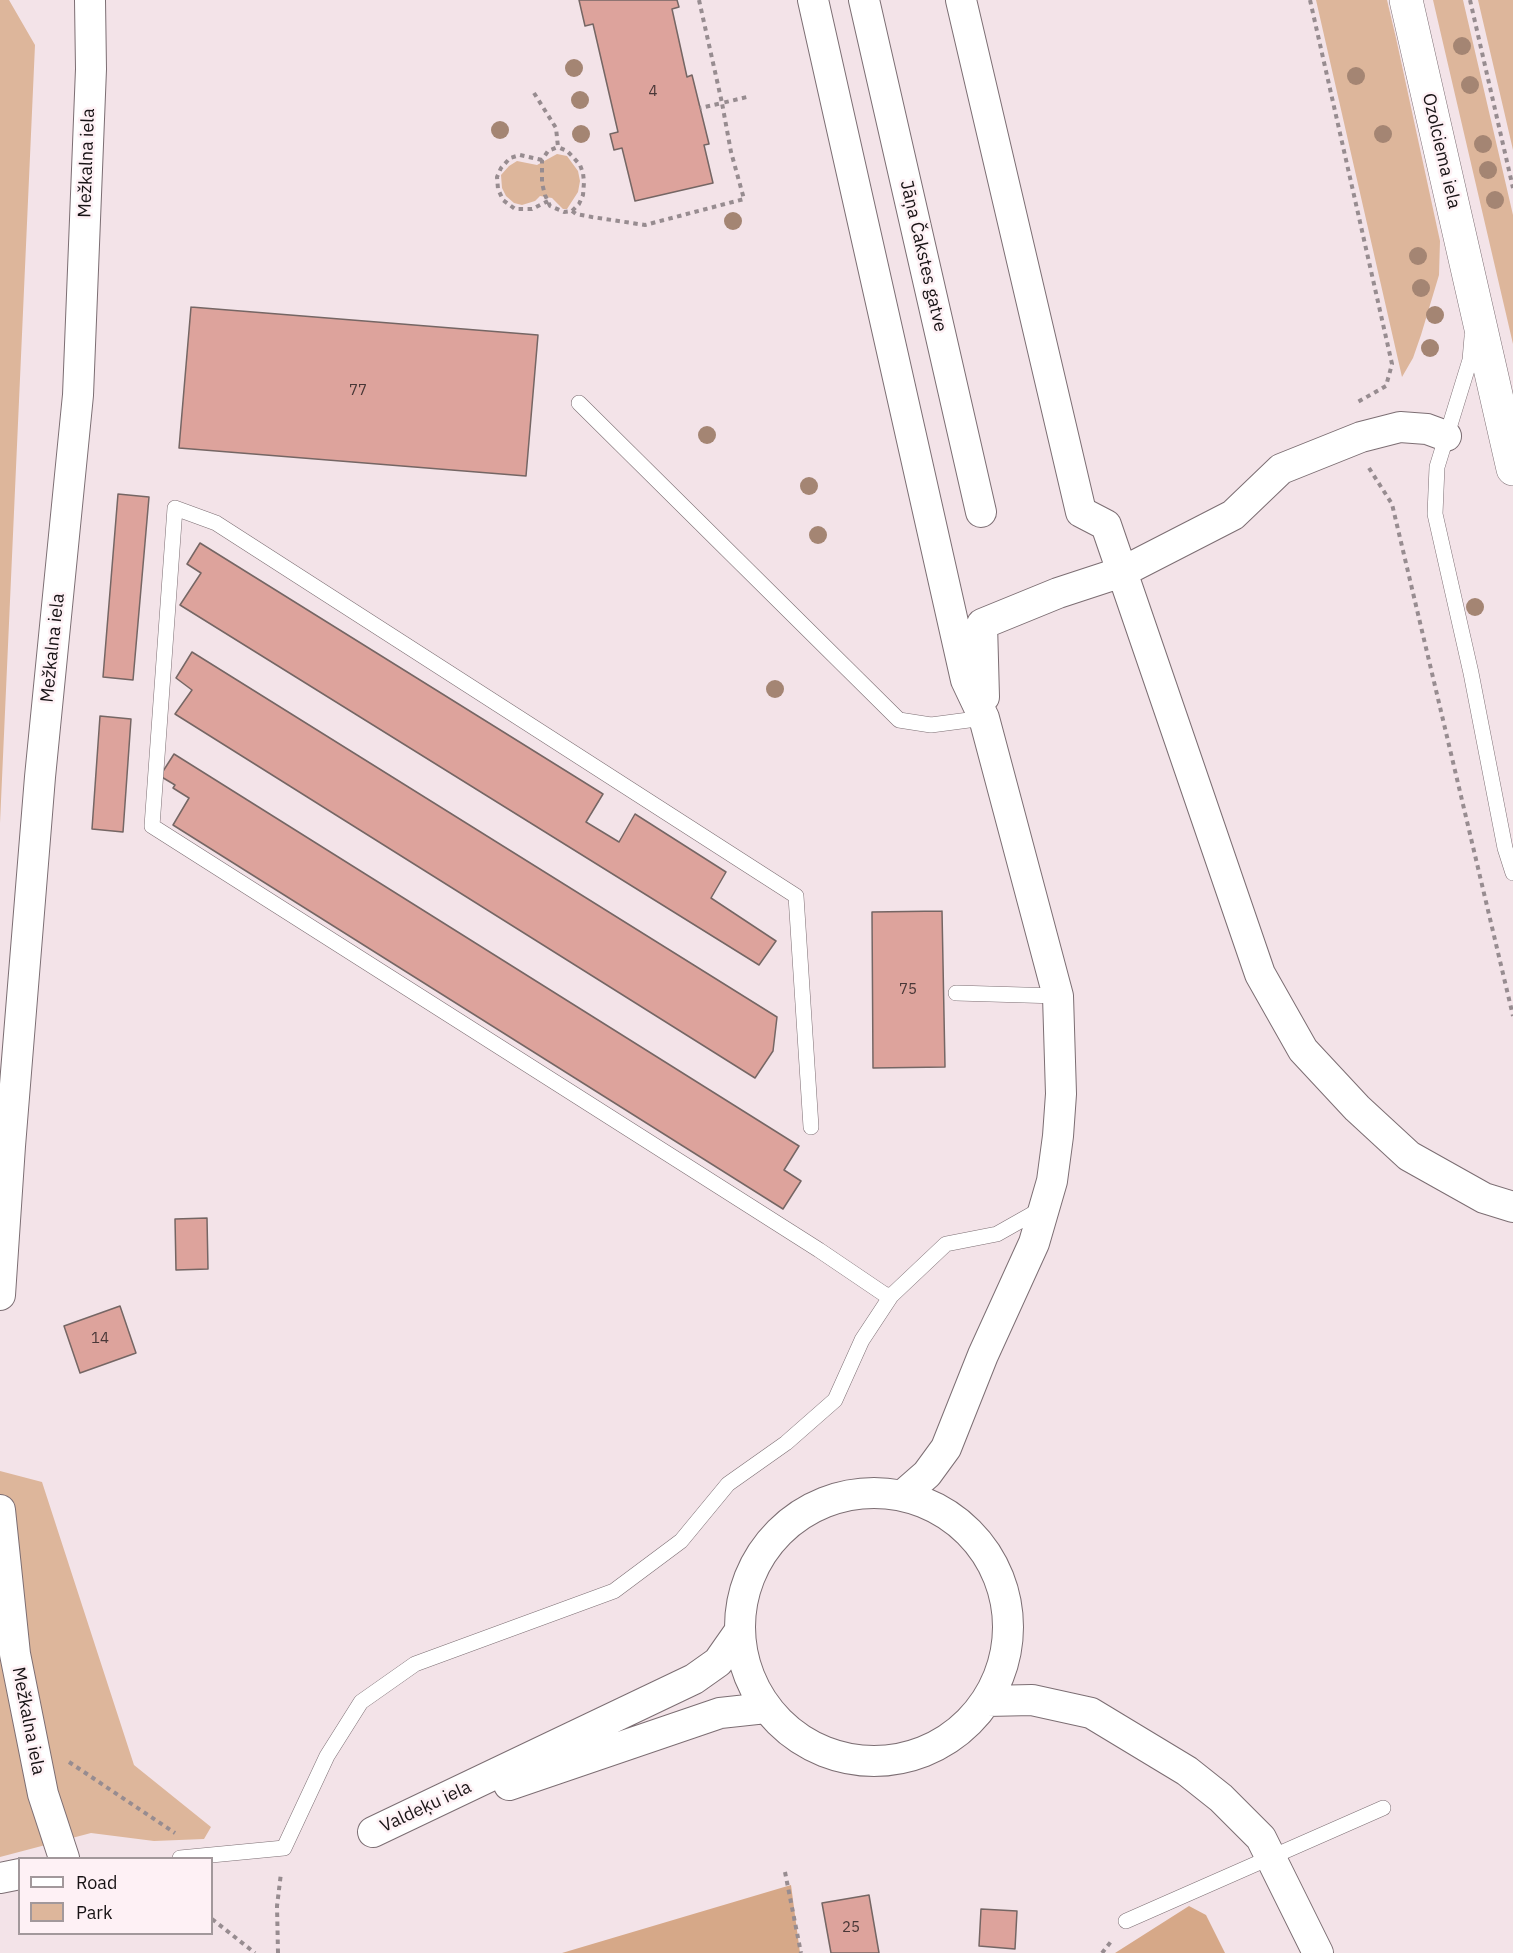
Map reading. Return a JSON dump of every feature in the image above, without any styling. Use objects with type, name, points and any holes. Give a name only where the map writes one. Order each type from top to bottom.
[{"type":"street","name":"Mežkalna iela","points":[[0,1295],[40,777],[78,395],[90,81],[90,0]]},
{"type":"street","points":[[813,0],[966,680],[984,718],[1058,996],[1061,1094],[1059,1136],[1052,1180],[1034,1243],[983,1355],[946,1448],[927,1474],[903,1495]]},
{"type":"street","name":"Jāņa Čakstes gatve","points":[[864,0],[981,512]]},
{"type":"street","points":[[961,0],[1081,512],[1106,525],[1260,974],[1303,1050],[1357,1108],[1409,1156],[1484,1198],[1513,1207]]},
{"type":"street","name":"Ozolciema iela","points":[[1406,0],[1513,469]]},
{"type":"street","points":[[984,718],[982,624],[1058,593],[1122,572],[1233,514],[1281,469],[1361,437],[1400,427],[1426,429],[1446,436]]},
{"type":"street","points":[[868,1492],[903,1495],[936,1507],[965,1527],[987,1554],[1000,1578],[1007,1605],[1008,1638],[1002,1671],[987,1701],[963,1729],[932,1749],[897,1760],[860,1761],[824,1752],[792,1734],[766,1708],[746,1672],[739,1632],[742,1597],[754,1564],[775,1535],[801,1513],[833,1498],[868,1492]]},
{"type":"street","name":"Mežkalna iela","points":[[0,1510],[15,1654],[43,1794],[64,1857]]},
{"type":"street","name":"Valdeķu iela","points":[[739,1632],[718,1662],[694,1679],[373,1832],[720,1713],[766,1708]]},
{"type":"street","points":[[987,1701],[1032,1700],[1091,1713],[1187,1771],[1221,1798],[1260,1838],[1318,1953]]},
{"type":"street","points":[[0,1878],[18,1874]]},
{"type":"lane","points":[[1474,302],[1470,360],[1437,466],[1435,514],[1471,673],[1505,849],[1513,873]]},
{"type":"lane","points":[[579,403],[899,720],[931,724],[984,718]]},
{"type":"lane","points":[[811,1127],[796,896],[216,523],[175,508],[152,826],[884,1294],[891,1296]]},
{"type":"lane","points":[[956,993],[1058,996]]},
{"type":"lane","points":[[194,1857],[284,1848],[327,1756],[361,1702],[415,1664],[614,1591],[681,1541],[728,1484],[786,1443],[835,1400],[861,1340],[891,1296],[946,1244],[997,1234],[1044,1208]]},
{"type":"lane","points":[[1126,1921],[1383,1808]]},
{"type":"path","points":[[572,211],[579,204],[583,195],[584,182],[580,165],[567,151],[558,147],[548,151],[542,160],[542,183],[550,206],[564,212],[572,211],[584,216],[645,225],[744,199],[731,152],[699,0]]},
{"type":"path","points":[[1310,0],[1392,364],[1386,386],[1354,405],[1369,467],[1392,504],[1513,1016]]},
{"type":"path","points":[[1470,0],[1513,188]]},
{"type":"path","points":[[534,93],[556,128],[558,147]]},
{"type":"path","points":[[700,108],[747,97]]},
{"type":"path","points":[[542,160],[520,155],[510,158],[497,177],[498,189],[503,200],[515,209],[532,209],[548,201]]},
{"type":"path","points":[[31,1736],[208,1856]]},
{"type":"path","points":[[278,1953],[277,1906],[284,1848]]},
{"type":"path","points":[[785,1872],[801,1953]]},
{"type":"path","points":[[213,1920],[255,1953]]},
{"type":"green space","points":[[0,0],[9,0],[35,45],[0,823]]},
{"type":"green space","points":[[1316,0],[1387,0],[1396,38],[1440,241],[1439,275],[1413,358],[1402,377]]},
{"type":"green space","points":[[1433,0],[1463,0],[1513,215],[1513,344]]},
{"type":"green space","points":[[1478,0],[1513,0],[1513,150],[1504,111]]},
{"type":"green space","points":[[557,154],[567,156],[578,171],[580,181],[578,192],[567,209],[563,209],[552,198],[540,196],[535,201],[522,205],[514,203],[506,196],[502,188],[501,175],[509,166],[517,161],[537,165]]},
{"type":"green space","points":[[0,1471],[42,1482],[134,1765],[211,1827],[204,1839],[154,1841],[91,1833],[0,1857]]},
{"type":"shaded area","points":[[791,1885],[800,1953],[562,1953]]},
{"type":"shaded area","points":[[1189,1906],[1206,1915],[1225,1953],[1115,1953]]},
{"type":"building","points":[[579,0],[677,0],[679,7],[672,9],[687,77],[692,75],[709,144],[704,145],[713,183],[635,201],[622,148],[614,150],[610,134],[618,132],[593,24],[585,26]]},
{"type":"building","points":[[191,307],[538,335],[526,476],[179,448]]},
{"type":"building","points":[[118,494],[149,497],[133,680],[103,677]]},
{"type":"building","points":[[200,543],[603,794],[586,822],[619,842],[635,814],[726,872],[711,898],[776,941],[759,965],[180,605],[201,573],[187,564]]},
{"type":"building","points":[[192,652],[777,1017],[773,1051],[755,1078],[175,714],[192,690],[176,678]]},
{"type":"building","points":[[100,716],[131,719],[123,832],[92,829]]},
{"type":"building","points":[[174,754],[799,1146],[784,1170],[801,1181],[783,1209],[173,825],[189,798],[173,788],[175,785],[160,776]]},
{"type":"building","points":[[942,911],[945,1067],[873,1068],[872,912]]},
{"type":"building","points":[[207,1218],[208,1269],[176,1270],[175,1219]]},
{"type":"building","points":[[120,1306],[136,1353],[80,1373],[64,1326]]},
{"type":"building","points":[[869,1895],[879,1953],[831,1953],[822,1903]]},
{"type":"building","points":[[981,1909],[1017,1911],[1015,1949],[979,1946]]}]
